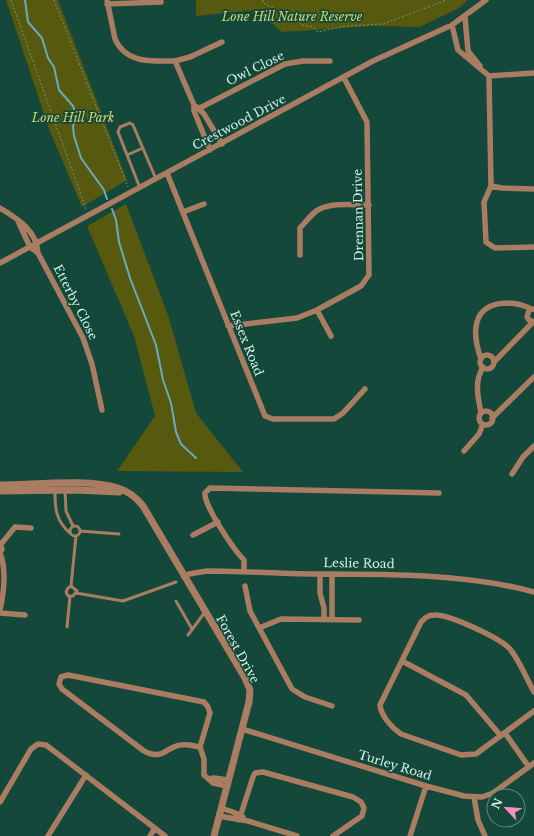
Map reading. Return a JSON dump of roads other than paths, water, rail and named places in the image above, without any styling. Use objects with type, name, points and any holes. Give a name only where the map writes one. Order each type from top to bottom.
[{"type":"street","name":"Crestwood Drive","points":[[0,263],[373,61],[452,25],[486,0]]},
{"type":"street","points":[[161,2],[107,2],[115,39],[128,55],[145,61],[175,61],[190,57],[222,42]]},
{"type":"street","points":[[464,17],[468,51],[481,70]]},
{"type":"street","points":[[452,25],[458,50],[489,76],[534,73]]},
{"type":"street","points":[[175,61],[196,108],[210,150]]},
{"type":"street","name":"Owl Close","points":[[196,108],[285,64],[302,61],[330,61]]},
{"type":"street","points":[[489,76],[491,186],[484,202],[486,242],[495,248],[534,247]]},
{"type":"street","name":"Drennan Drive","points":[[228,326],[291,319],[317,310],[361,286],[367,279],[370,271],[367,122],[344,78]]},
{"type":"street","points":[[196,108],[222,144]]},
{"type":"street","name":"Essex Road","points":[[167,173],[263,413],[268,418],[334,419],[343,413],[364,389]]},
{"type":"street","points":[[491,186],[502,188],[534,189]]},
{"type":"street","points":[[183,212],[204,204]]},
{"type":"street","points":[[300,255],[300,228],[314,213],[324,207],[330,206],[369,205]]},
{"type":"street","points":[[0,208],[17,218],[27,228],[37,243]]},
{"type":"street","points":[[17,218],[30,247]]},
{"type":"street","name":"Etterby Close","points":[[37,243],[38,253],[85,342],[92,364],[102,410]]},
{"type":"street","name":"Etterby Close","points":[[30,247],[38,253]]},
{"type":"street","points":[[483,367],[491,367],[494,362],[534,322],[527,317],[528,312],[532,309],[519,303],[494,304],[484,310],[478,317],[476,324],[477,347],[483,367],[479,374],[477,390],[481,413],[479,419],[483,424]]},
{"type":"street","points":[[317,310],[331,336]]},
{"type":"street","points":[[481,358],[484,355],[489,355],[494,362]]},
{"type":"street","points":[[483,424],[489,423],[492,418],[534,377]]},
{"type":"street","points":[[481,413],[487,412],[491,414],[492,418]]},
{"type":"street","points":[[464,451],[479,434],[483,424]]},
{"type":"street","points":[[512,474],[523,457],[534,446]]},
{"type":"street","name":"Forest Drive","points":[[0,485],[65,487],[127,493],[143,506],[249,687],[249,702],[214,836]]},
{"type":"street","name":"Forest Drive","points":[[0,491],[55,487]]},
{"type":"street","points":[[244,571],[244,560],[229,542],[205,496],[210,488],[439,493]]},
{"type":"street","points":[[192,535],[218,522]]},
{"type":"street","points":[[0,610],[4,589],[0,553],[2,549],[0,544],[16,527],[31,528]]},
{"type":"street","name":"Leslie Road","points":[[184,577],[197,572],[244,571],[414,576],[486,582],[534,592]]},
{"type":"street","points":[[320,574],[320,593],[324,608],[324,620]]},
{"type":"street","points":[[332,574],[332,620]]},
{"type":"street","points":[[245,586],[250,611],[292,689],[305,697],[332,706]]},
{"type":"street","points":[[0,613],[25,615]]},
{"type":"street","points":[[534,692],[509,648],[478,629],[438,615],[429,616],[421,622],[380,705],[383,714],[398,732],[405,737],[461,755],[476,754],[534,712]]},
{"type":"street","points":[[260,628],[281,619],[360,620]]},
{"type":"street","points":[[402,661],[466,695],[532,765]]},
{"type":"street","points":[[200,747],[183,744],[173,747],[161,755],[151,755],[62,689],[59,684],[61,677],[68,675],[204,702],[210,713],[200,747],[204,759],[203,773],[209,779],[214,778],[228,783]]},
{"type":"street","name":"Turley Road","points":[[242,729],[426,786],[459,795],[474,797],[493,793],[532,765]]},
{"type":"street","points":[[0,802],[31,749],[38,744],[46,745],[165,836]]},
{"type":"street","points":[[239,818],[255,773],[263,772],[353,797],[361,802],[364,808],[362,816],[333,836]]},
{"type":"street","points":[[48,836],[86,775]]},
{"type":"street","points":[[410,836],[426,786]]},
{"type":"street","points":[[474,797],[478,820],[485,836]]},
{"type":"street","points":[[221,808],[239,818],[297,836]]},
{"type":"street","points":[[219,816],[239,818]]},
{"type":"street","points":[[150,836],[154,828]]},
{"type":"lane","points":[[140,188],[118,130],[130,123],[133,125],[156,179]]},
{"type":"lane","points":[[127,155],[143,148]]},
{"type":"lane","points":[[55,487],[57,516],[62,525],[70,533],[76,536]]},
{"type":"lane","points":[[65,487],[66,511],[73,526],[77,527],[80,531],[119,534]]},
{"type":"lane","points":[[70,533],[73,526]]},
{"type":"lane","points":[[67,627],[70,596],[67,594],[67,590],[71,586],[76,536],[80,531]]},
{"type":"lane","points":[[70,596],[76,593],[123,601],[176,582]]},
{"type":"lane","points":[[71,586],[76,588],[76,593]]},
{"type":"lane","points":[[176,601],[192,628]]},
{"type":"lane","points":[[188,635],[205,612]]},
{"type":"waterway","points":[[25,0],[28,22],[42,38],[48,58],[54,67],[59,90],[73,106],[76,115],[73,127],[74,136],[81,158],[104,190],[107,199]]},
{"type":"waterway","points":[[112,209],[116,220],[119,242],[130,278],[156,345],[163,380],[171,403],[176,432],[181,444],[196,458]]},
{"type":"park label","name":"Lone Hill Nature Reserve","points":[[292,16]]},
{"type":"park label","name":"Lone Hill Park","points":[[73,117]]}]
